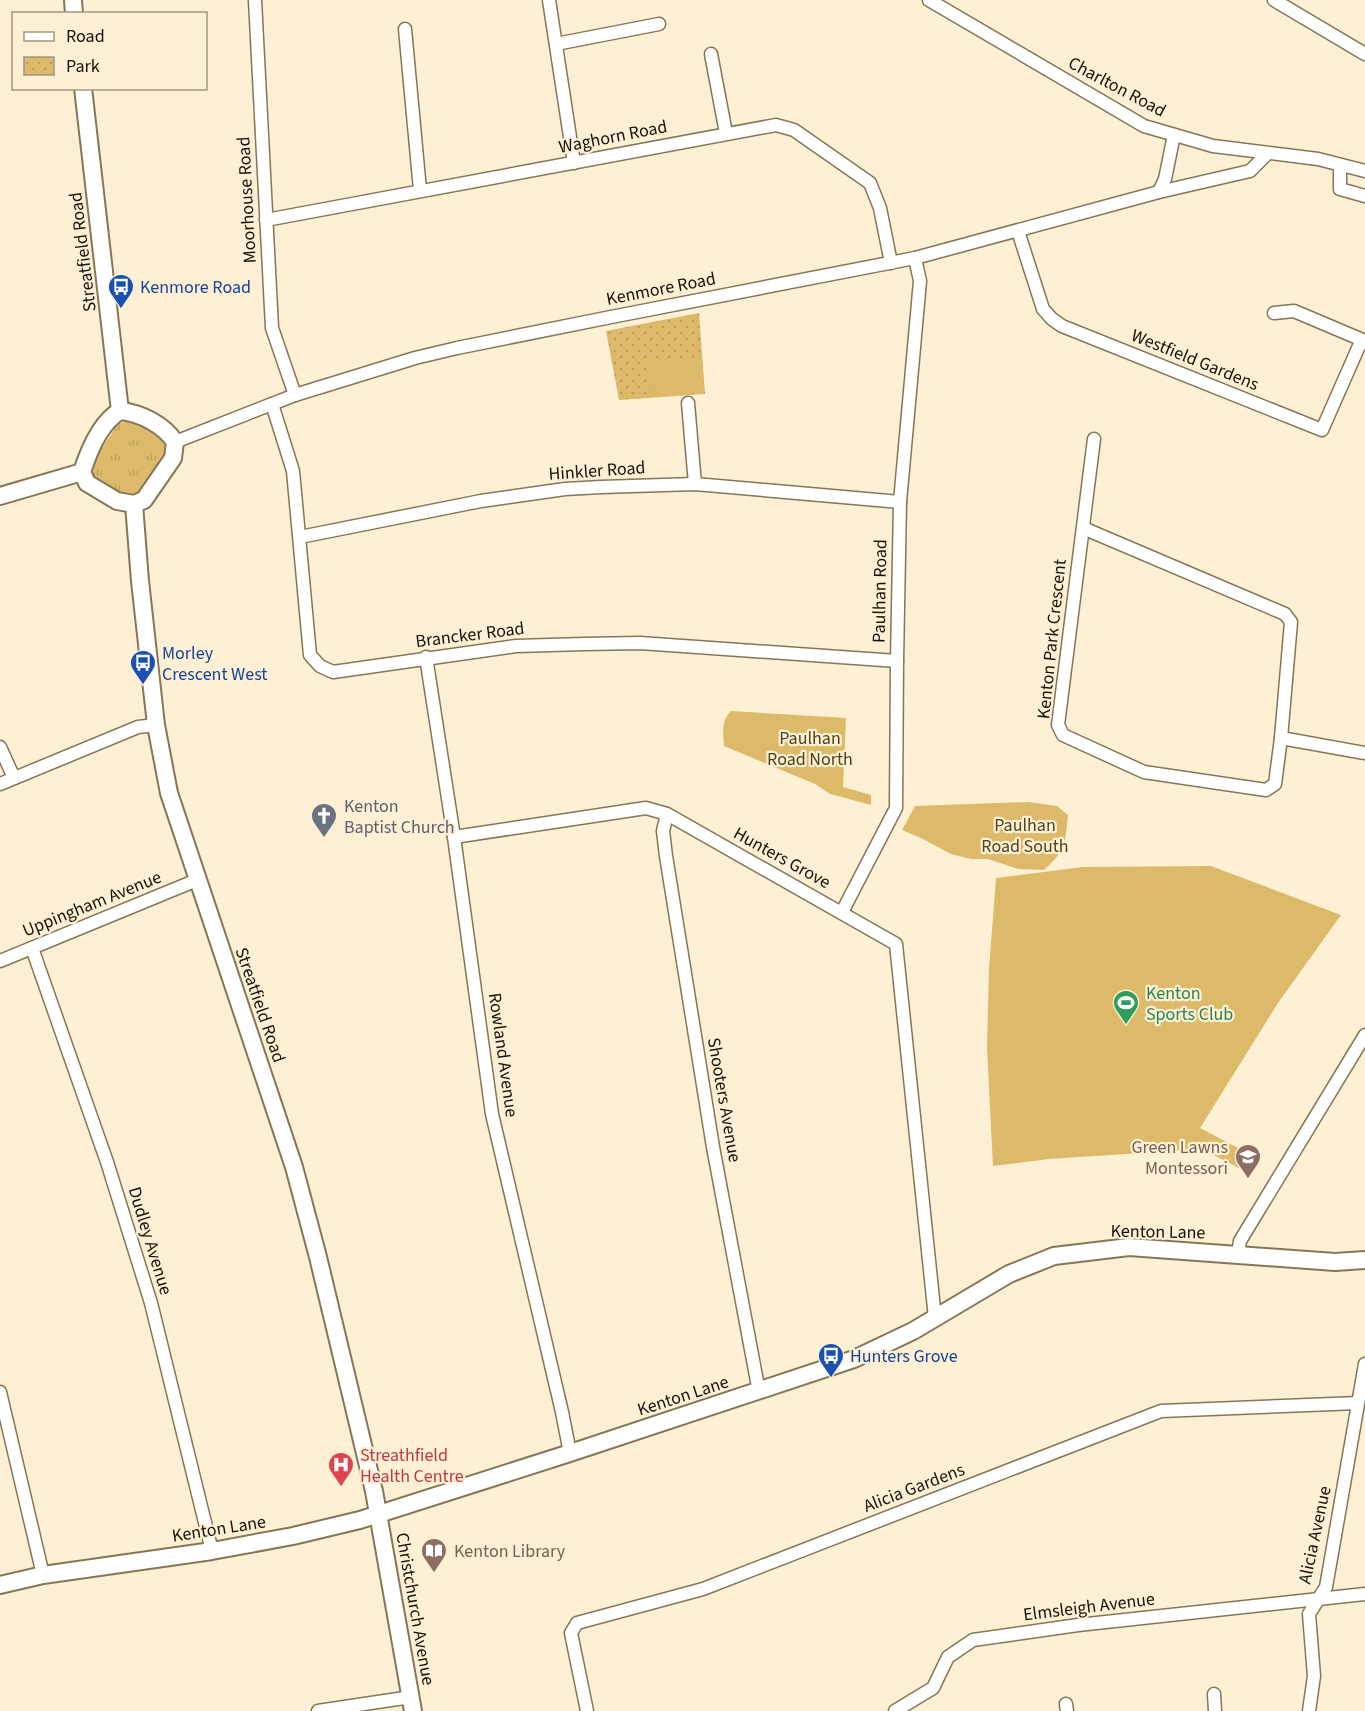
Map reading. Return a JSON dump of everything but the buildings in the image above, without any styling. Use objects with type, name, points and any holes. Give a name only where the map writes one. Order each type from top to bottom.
[{"type":"street","name":"Moorhouse Road","points":[[255,0],[272,328],[295,395]]},
{"type":"street","points":[[549,0],[574,163]]},
{"type":"street","name":"Charlton Road","points":[[929,0],[1144,126],[1214,146],[1318,159],[1365,171]]},
{"type":"street","points":[[1274,0],[1365,54]]},
{"type":"street","points":[[556,44],[659,24]]},
{"type":"street","points":[[405,29],[420,190]]},
{"type":"street","points":[[711,54],[726,133]]},
{"type":"street","name":"Streatfield Road","points":[[83,90],[120,411]]},
{"type":"street","name":"Waghorn Road","points":[[266,220],[726,133],[776,126],[794,130],[870,183],[880,208],[891,263]]},
{"type":"street","points":[[1159,192],[1165,178],[1174,135]]},
{"type":"street","name":"Kenmore Road","points":[[176,442],[295,395],[415,358],[915,258],[1159,192],[1250,171],[1267,154]]},
{"type":"street","points":[[1340,165],[1340,189],[1365,196]]},
{"type":"street","name":"Westfield Gardens","points":[[1018,231],[1043,309],[1057,322],[1322,430],[1359,346],[1365,341]]},
{"type":"street","name":"Paulhan Road","points":[[842,912],[896,808],[900,502],[921,281],[915,258]]},
{"type":"street","points":[[1274,313],[1294,311],[1365,341]]},
{"type":"street","points":[[688,403],[695,484]]},
{"type":"street","name":"Brancker Road","points":[[272,404],[293,471],[310,655],[320,666],[333,672],[516,646],[640,643],[897,661]]},
{"type":"street","points":[[120,411],[134,412],[169,431],[176,442],[173,458],[144,500],[134,504],[117,501],[87,483],[82,472],[89,453],[111,416],[120,411]]},
{"type":"street","name":"Kenton Park Crescent","points":[[1083,528],[1285,614],[1291,622],[1275,784],[1266,790],[1144,772],[1063,735],[1058,725],[1094,439]]},
{"type":"street","points":[[0,496],[82,472]]},
{"type":"street","name":"Hinkler Road","points":[[300,537],[481,501],[565,489],[695,484],[900,502]]},
{"type":"street","name":"Streatfield Road","points":[[134,504],[156,725],[169,793],[294,1167],[318,1257],[379,1514]]},
{"type":"street","name":"Rowland Avenue","points":[[426,657],[454,837],[492,1114],[570,1453]]},
{"type":"street","points":[[0,784],[138,727],[156,725]]},
{"type":"street","points":[[1281,738],[1365,753]]},
{"type":"street","points":[[0,747],[14,778]]},
{"type":"street","name":"Hunters Grove","points":[[454,837],[646,808],[667,814],[896,944],[935,1318]]},
{"type":"street","name":"Shooters Avenue","points":[[667,814],[663,831],[668,867],[713,1147],[759,1392]]},
{"type":"street","name":"Uppingham Avenue","points":[[0,961],[197,880]]},
{"type":"street","name":"Dudley Avenue","points":[[32,948],[107,1162],[151,1303],[212,1551]]},
{"type":"street","points":[[1238,1254],[1240,1241],[1365,1035]]},
{"type":"street","name":"Kenton Lane","points":[[0,1585],[43,1575],[212,1551],[293,1536],[379,1514],[759,1392],[854,1359],[935,1318],[1009,1274],[1054,1256],[1129,1247],[1335,1262],[1365,1260]]},
{"type":"street","name":"Alicia Avenue","points":[[1309,1711],[1314,1676],[1309,1614],[1326,1587],[1365,1364]]},
{"type":"street","points":[[0,1392],[43,1575]]},
{"type":"street","name":"Alicia Gardens","points":[[587,1711],[571,1633],[577,1623],[703,1589],[1161,1411],[1358,1403]]},
{"type":"street","name":"Christchurch Avenue","points":[[379,1514],[412,1704]]},
{"type":"street","name":"Elmsleigh Avenue","points":[[895,1711],[933,1688],[948,1657],[973,1640],[1078,1625],[1365,1594]]},
{"type":"street","points":[[1214,1694],[1215,1711]]},
{"type":"street","points":[[318,1711],[412,1704]]},
{"type":"green space","points":[[699,313],[705,394],[619,400],[606,331]]},
{"type":"green space","points":[[701,357],[703,392],[651,396],[649,361]]},
{"type":"green space","points":[[130,420],[164,438],[165,446],[161,461],[148,481],[138,494],[127,496],[110,489],[94,476],[93,469],[94,460],[118,424]]},
{"type":"green space","name":"Paulhan Road North","points":[[731,711],[846,718],[843,787],[871,795],[871,805],[830,794],[815,784],[724,746],[724,723]]},
{"type":"green space","name":"Paulhan Road South","points":[[1028,802],[1057,806],[1068,815],[1063,846],[1057,857],[1044,870],[1018,869],[988,859],[971,859],[951,854],[902,830],[915,806]]},
{"type":"green space","name":"Kenton Sports Club","points":[[1211,866],[1341,915],[1278,1003],[1200,1128],[1259,1159],[1251,1174],[1194,1145],[1188,1150],[1049,1159],[993,1166],[987,1048],[989,969],[996,878],[1083,867]]},
{"type":"place","name":"Kenmore Road","points":[[121,310]]},
{"type":"place","name":"Morley Crescent West","points":[[143,686]]},
{"type":"place","name":"Kenton Baptist Church","points":[[324,839]]},
{"type":"place","name":"Kenton Sports Club","points":[[1126,1026]]},
{"type":"place","name":"Green Lawns Montessori","points":[[1248,1180]]},
{"type":"place","name":"Hunters Grove","points":[[831,1379]]},
{"type":"place","name":"Streathfield Health Centre","points":[[341,1488]]},
{"type":"place","name":"Kenton Library","points":[[434,1574]]}]
